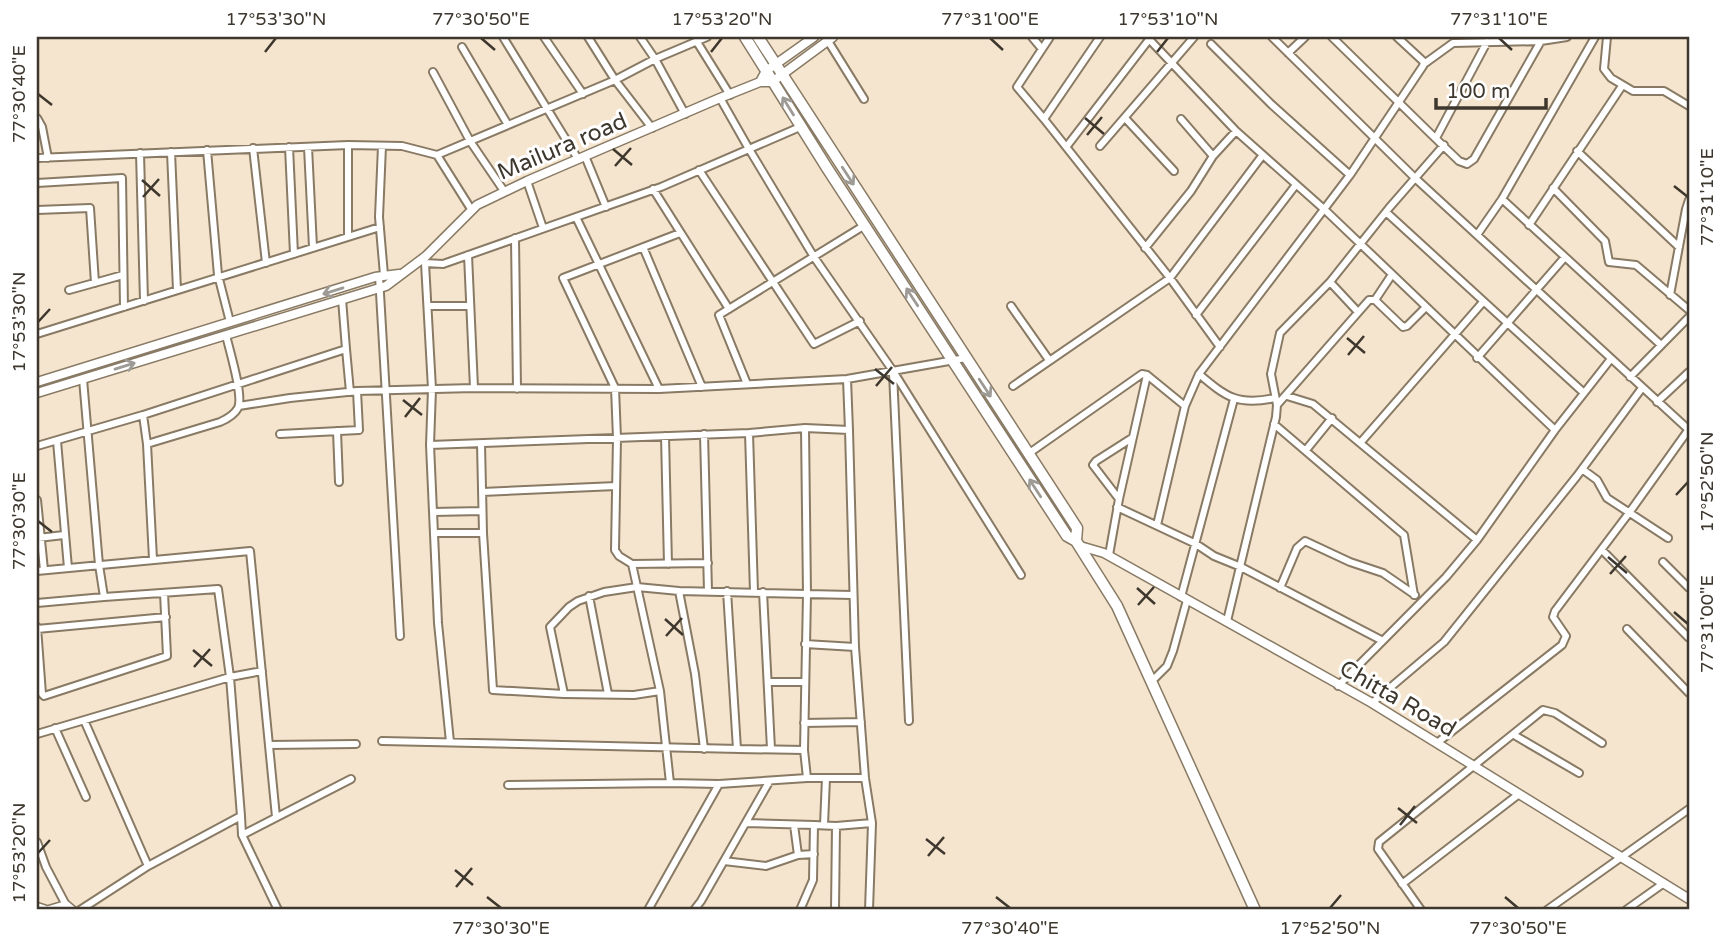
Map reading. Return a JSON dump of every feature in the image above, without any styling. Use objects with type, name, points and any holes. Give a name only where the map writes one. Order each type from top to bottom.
[{"type":"main road","points":[[744,37],[1067,536],[1078,543],[1109,590],[1255,910]]},
{"type":"main road","points":[[758,37],[1077,528],[1078,543]]},
{"type":"street","points":[[503,37],[581,158],[606,207]]},
{"type":"street","points":[[544,37],[583,94]]},
{"type":"street","points":[[588,37],[615,80],[652,128]]},
{"type":"street","points":[[640,37],[685,114]]},
{"type":"street","points":[[37,158],[348,145],[402,146],[437,155],[583,94],[708,37]]},
{"type":"street","points":[[814,37],[766,71],[760,82],[772,82],[830,39],[864,99]]},
{"type":"street","points":[[1032,37],[1042,49]]},
{"type":"street","points":[[1050,37],[1017,87],[1170,278],[1220,347]]},
{"type":"street","points":[[1044,119],[1100,37]]},
{"type":"street","points":[[1100,146],[1194,37]]},
{"type":"street","points":[[1272,37],[1415,178],[1689,429],[1555,611],[1555,622],[1566,636],[1562,645],[1437,743]]},
{"type":"street","points":[[1288,53],[1305,37]]},
{"type":"street","points":[[1332,37],[1460,161],[1467,164],[1474,159],[1541,41]]},
{"type":"street","points":[[1396,37],[1424,64]]},
{"type":"street","points":[[1157,525],[1185,406],[1199,374],[1325,210],[1424,64],[1453,43],[1541,41],[1567,37]]},
{"type":"street","points":[[1477,235],[1502,199],[1595,37]]},
{"type":"street","points":[[1606,37],[1605,73],[1622,86],[1640,92],[1656,89],[1664,91],[1689,106]]},
{"type":"street","points":[[1066,146],[1149,38],[1236,131],[1325,210],[1454,337],[1555,430]]},
{"type":"street","points":[[697,41],[730,95]]},
{"type":"street","points":[[1436,138],[1487,42]]},
{"type":"street","points":[[1210,44],[1271,104],[1350,175]]},
{"type":"street","points":[[462,47],[508,125]]},
{"type":"street","points":[[433,72],[470,141],[504,191]]},
{"type":"street","name":"Mailura road","points":[[37,393],[386,286],[399,274],[424,261],[471,209],[504,191],[760,82]]},
{"type":"street","points":[[1529,225],[1622,86]]},
{"type":"street","points":[[720,98],[814,257],[860,321],[1021,575]]},
{"type":"street","points":[[37,118],[42,127],[48,158]]},
{"type":"street","points":[[1125,118],[1174,171]]},
{"type":"street","points":[[1181,119],[1213,156]]},
{"type":"street","points":[[450,742],[438,623],[430,445],[432,389],[424,261],[443,264],[606,207],[800,127]]},
{"type":"street","points":[[1145,248],[1191,191],[1213,156],[1236,131]]},
{"type":"street","points":[[348,145],[348,237]]},
{"type":"street","points":[[1227,621],[1274,424],[1276,401],[1271,374],[1280,333],[1330,282],[1444,145]]},
{"type":"street","points":[[382,146],[380,287],[400,636]]},
{"type":"street","points":[[289,147],[294,254]]},
{"type":"street","points":[[308,147],[313,247]]},
{"type":"street","points":[[253,148],[265,263]]},
{"type":"street","points":[[207,150],[218,275],[230,322]]},
{"type":"street","points":[[1577,151],[1679,247]]},
{"type":"street","points":[[171,152],[177,290]]},
{"type":"street","points":[[140,153],[144,301]]},
{"type":"street","points":[[437,155],[471,209]]},
{"type":"street","points":[[1013,386],[1170,278],[1262,156]]},
{"type":"street","points":[[699,170],[814,344],[860,321]]},
{"type":"street","points":[[37,183],[122,178],[124,307]]},
{"type":"street","points":[[527,181],[543,228]]},
{"type":"street","points":[[1196,315],[1295,186]]},
{"type":"street","points":[[1553,188],[1605,241],[1609,262],[1636,265],[1689,310]]},
{"type":"street","points":[[653,189],[729,309]]},
{"type":"street","points":[[1502,199],[1661,345]]},
{"type":"street","points":[[1670,295],[1689,200]]},
{"type":"street","points":[[37,210],[90,208],[95,283]]},
{"type":"street","points":[[1386,212],[1584,393]]},
{"type":"street","points":[[576,217],[659,389]]},
{"type":"street","points":[[747,384],[719,315],[865,225]]},
{"type":"street","points":[[37,334],[380,226]]},
{"type":"street","points":[[680,233],[563,278],[615,388],[615,550],[632,564],[708,563]]},
{"type":"street","points":[[515,238],[517,389]]},
{"type":"street","points":[[643,247],[702,387]]},
{"type":"street","points":[[468,255],[474,388]]},
{"type":"street","points":[[1477,358],[1565,257]]},
{"type":"street","name":"Mailura road","points":[[37,382],[381,276],[399,274]]},
{"type":"street","points":[[69,290],[122,275]]},
{"type":"street","points":[[1375,300],[1391,276]]},
{"type":"street","points":[[1330,282],[1358,312]]},
{"type":"street","points":[[280,434],[359,430],[346,349],[342,299]]},
{"type":"street","points":[[1199,374],[1220,392],[1234,399],[1276,401],[1287,396],[1369,300],[1375,300],[1403,327],[1425,309]]},
{"type":"street","points":[[1361,442],[1483,302]]},
{"type":"street","points":[[428,306],[470,306]]},
{"type":"street","points":[[1011,306],[1049,360]]},
{"type":"street","points":[[1630,377],[1689,317]]},
{"type":"street","points":[[226,335],[239,406]]},
{"type":"street","points":[[37,446],[143,415],[346,349]]},
{"type":"street","points":[[147,444],[220,422],[230,417],[239,406],[290,398],[432,389],[659,389],[847,379],[966,358]]},
{"type":"street","points":[[1338,685],[1446,577],[1477,540],[1555,430],[1611,360]]},
{"type":"street","points":[[892,371],[909,721]]},
{"type":"street","points":[[1657,402],[1689,372]]},
{"type":"street","points":[[1028,454],[1139,375],[1147,374],[1185,406]]},
{"type":"street","points":[[1109,555],[1147,374]]},
{"type":"street","points":[[83,379],[104,597]]},
{"type":"street","points":[[847,379],[852,595],[865,778],[872,823],[870,910]]},
{"type":"street","points":[[1372,703],[1444,642],[1582,469],[1642,388]]},
{"type":"street","points":[[1287,396],[1313,404],[1332,418],[1477,540]]},
{"type":"street","points":[[1152,681],[1167,666],[1173,650],[1196,544],[1234,399]]},
{"type":"street","points":[[143,415],[153,559]]},
{"type":"street","points":[[1306,450],[1332,418]]},
{"type":"street","points":[[1274,424],[1404,535],[1414,595]]},
{"type":"street","points":[[430,445],[750,433],[805,428],[849,430]]},
{"type":"street","points":[[805,428],[807,594],[804,750],[807,778]]},
{"type":"street","points":[[337,431],[340,482]]},
{"type":"street","points":[[750,433],[754,592]]},
{"type":"street","points":[[704,434],[708,591]]},
{"type":"street","points":[[665,436],[668,564]]},
{"type":"street","points":[[1119,499],[1093,465],[1132,438]]},
{"type":"street","points":[[57,441],[68,568]]},
{"type":"street","points":[[481,443],[483,533],[494,690],[634,695],[660,691]]},
{"type":"street","points":[[1582,469],[1597,480],[1607,498],[1668,538]]},
{"type":"street","points":[[482,492],[616,486]]},
{"type":"street","points":[[37,500],[40,571],[250,551],[276,817]]},
{"type":"street","points":[[1117,507],[1196,544],[1214,556],[1241,567],[1381,640]]},
{"type":"street","points":[[433,512],[482,511]]},
{"type":"street","points":[[435,533],[483,533]]},
{"type":"street","points":[[38,538],[64,535]]},
{"type":"street","points":[[1280,588],[1297,548],[1305,541],[1354,564],[1383,573],[1422,600]]},
{"type":"street","name":"Chitta Road","points":[[1078,543],[1109,555],[1372,703],[1689,899]]},
{"type":"street","points":[[1602,550],[1689,638]]},
{"type":"street","points":[[1663,562],[1689,588]]},
{"type":"street","points":[[632,564],[660,691],[670,783]]},
{"type":"street","points":[[565,694],[550,627],[569,607],[589,596],[637,587],[680,591],[852,595]]},
{"type":"street","points":[[37,603],[218,589],[230,677],[242,835],[278,910]]},
{"type":"street","points":[[680,591],[695,674],[704,749]]},
{"type":"street","points":[[727,591],[737,749],[740,749]]},
{"type":"street","points":[[763,592],[771,749]]},
{"type":"street","points":[[164,593],[166,617],[167,656],[44,696],[42,694],[37,628],[166,617]]},
{"type":"street","points":[[589,596],[608,694]]},
{"type":"street","points":[[1627,629],[1689,693]]},
{"type":"street","points":[[805,644],[855,647]]},
{"type":"street","points":[[37,734],[230,677],[262,671]]},
{"type":"street","points":[[769,682],[805,682]]},
{"type":"street","points":[[1421,910],[1378,849],[1379,842],[1544,710],[1550,710],[1602,743]]},
{"type":"street","points":[[84,720],[148,866]]},
{"type":"street","points":[[804,723],[861,722]]},
{"type":"street","points":[[55,728],[86,797]]},
{"type":"street","points":[[1514,735],[1579,773]]},
{"type":"street","points":[[382,740],[804,750]]},
{"type":"street","points":[[269,745],[356,744]]},
{"type":"street","points":[[508,785],[719,784],[807,778],[865,778]]},
{"type":"street","points":[[824,825],[826,778]]},
{"type":"street","points":[[242,835],[351,779]]},
{"type":"street","points":[[694,910],[769,782]]},
{"type":"street","points":[[649,910],[719,784]]},
{"type":"street","points":[[1402,884],[1519,794]]},
{"type":"street","points":[[1547,910],[1689,809]]},
{"type":"street","points":[[80,910],[148,866],[241,816]]},
{"type":"street","points":[[746,822],[836,826],[872,823]]},
{"type":"street","points":[[794,825],[798,855]]},
{"type":"street","points":[[800,910],[813,880],[814,825]]},
{"type":"street","points":[[835,910],[836,826]]},
{"type":"street","points":[[37,842],[46,867],[69,907],[48,910],[37,907]]},
{"type":"street","points":[[724,860],[766,866],[798,855],[814,854]]},
{"type":"street","points":[[1626,910],[1664,883]]}]
